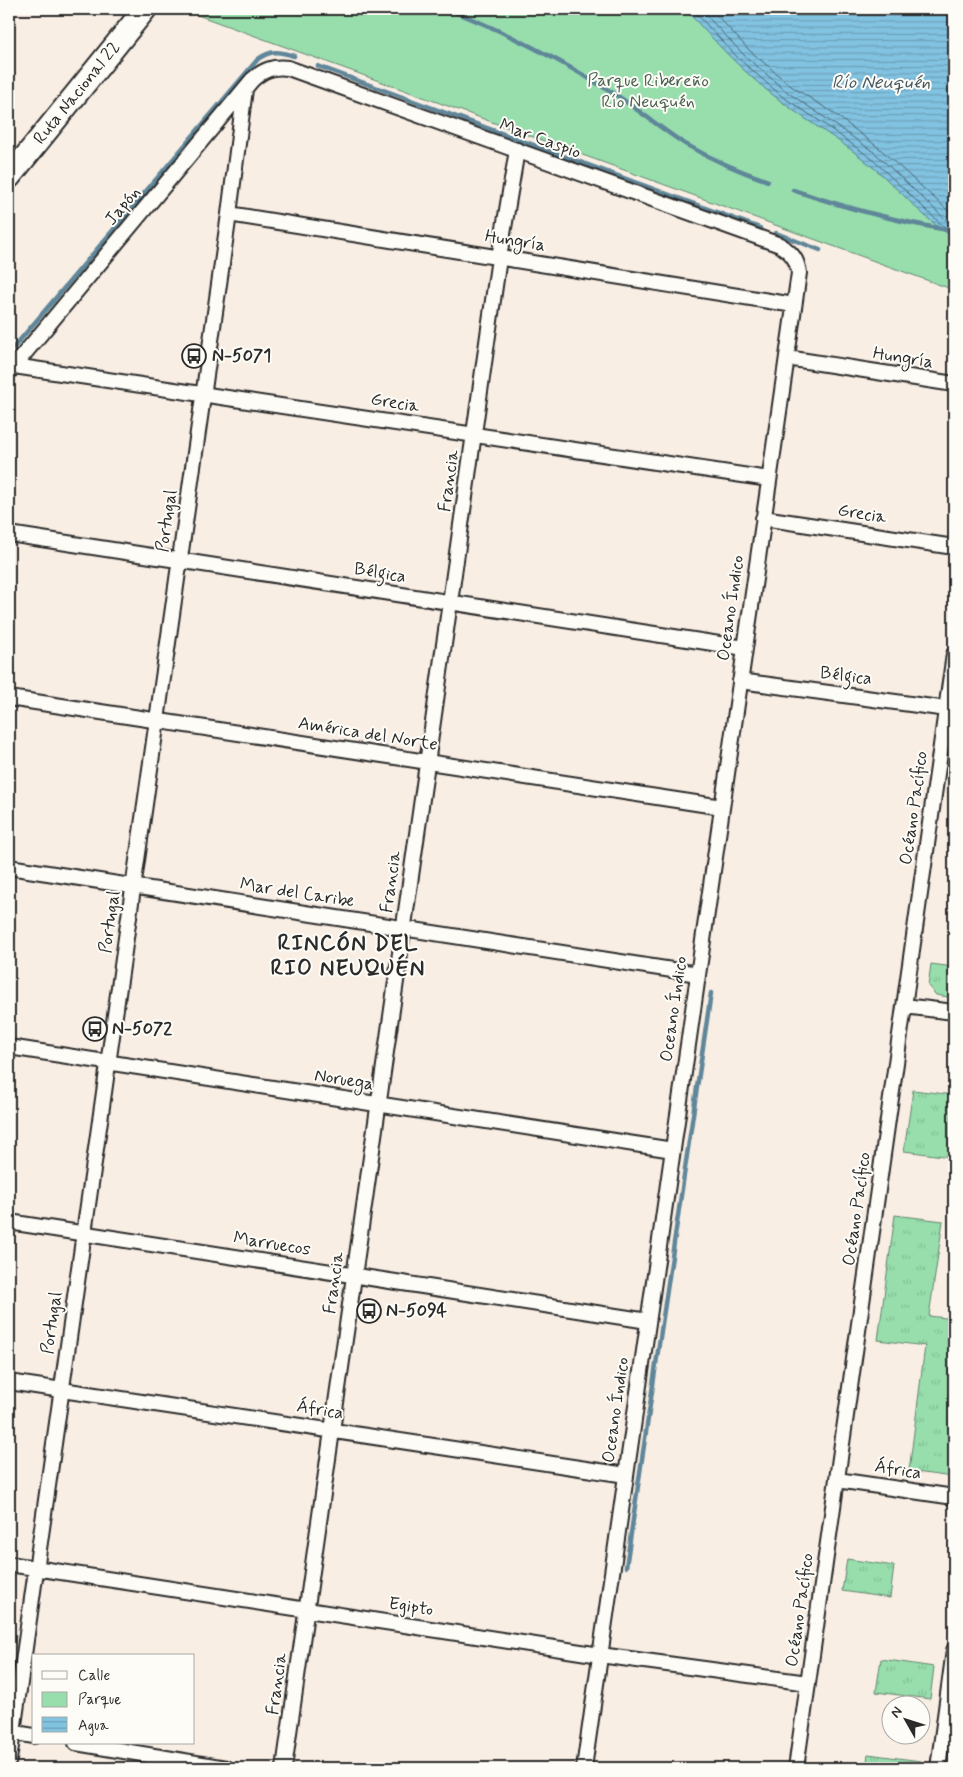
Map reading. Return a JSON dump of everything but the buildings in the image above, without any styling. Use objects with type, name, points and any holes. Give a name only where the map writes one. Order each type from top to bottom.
[{"type":"highway","name":"Ruta Nacional 22","points":[[9,177],[145,9]]},
{"type":"street","name":"Japón","points":[[12,369],[245,89],[260,73],[269,68]]},
{"type":"street","name":"Mar Caspio","points":[[269,68],[288,68],[780,245],[794,256]]},
{"type":"street","name":"Portugal","points":[[9,1760],[11,1732],[134,887],[245,89]]},
{"type":"street","name":"Francia","points":[[284,1768],[516,150]]},
{"type":"street","name":"Hungría","points":[[229,214],[794,306]]},
{"type":"street","name":"Oceano Índico","points":[[584,1768],[799,273],[798,264],[794,256]]},
{"type":"street","name":"Hungría","points":[[787,358],[954,384]]},
{"type":"street","name":"Grecia","points":[[12,369],[204,393],[769,479]]},
{"type":"street","name":"Grecia","points":[[763,518],[954,547]]},
{"type":"street","name":"Bélgica","points":[[9,534],[745,648]]},
{"type":"street","name":"Océano Pacífico","points":[[796,1768],[954,654]]},
{"type":"street","name":"Bélgica","points":[[740,681],[946,708]]},
{"type":"street","name":"América del Norte","points":[[9,698],[722,807]]},
{"type":"street","name":"Mar del Caribe","points":[[9,867],[698,974]]},
{"type":"street","points":[[904,1006],[954,1012]]},
{"type":"street","name":"Noruega","points":[[9,1047],[673,1150]]},
{"type":"street","name":"Marruecos","points":[[9,1222],[648,1322]]},
{"type":"street","name":"África","points":[[9,1382],[626,1475]]},
{"type":"street","name":"África","points":[[837,1480],[954,1497]]},
{"type":"street","name":"Egipto","points":[[9,1564],[600,1655],[808,1683]]},
{"type":"street","points":[[938,1768],[954,1650]]},
{"type":"street","points":[[11,1732],[32,1736]]},
{"type":"street","points":[[82,1744],[226,1768]]},
{"type":"green space","name":"Parque Ribereño Río Neuquén","points":[[181,9],[685,9],[755,80],[792,109],[858,155],[931,221],[954,238],[954,290]]},
{"type":"green space","points":[[931,964],[954,967],[954,998],[936,995],[928,986]]},
{"type":"green space","points":[[913,1090],[954,1095],[954,1133],[951,1157],[904,1151]]},
{"type":"green space","points":[[895,1215],[943,1221],[929,1316],[954,1319],[954,1475],[952,1477],[909,1471],[925,1346],[878,1340]]},
{"type":"green space","points":[[847,1559],[894,1566],[890,1598],[842,1591]]},
{"type":"green space","points":[[881,1659],[934,1667],[930,1699],[930,1694],[876,1692]]},
{"type":"green space","points":[[868,1754],[921,1761],[920,1768],[866,1768]]},
{"type":"water","name":"Río Neuquén","points":[[685,9],[954,9],[954,238],[931,221],[858,155],[792,109],[755,80]]},
{"type":"waterway","points":[[447,9],[490,27],[573,69],[613,93],[667,132],[705,155],[768,181]]},
{"type":"waterway","points":[[9,353],[258,59],[275,52],[294,56]]},
{"type":"waterway","points":[[318,66],[760,228]]},
{"type":"waterway","points":[[793,190],[873,214],[954,231]]},
{"type":"waterway","points":[[776,233],[820,250]]},
{"type":"waterway","points":[[626,1567],[711,993]]},
{"type":"place","name":"N-5071","points":[[194,356]]},
{"type":"place","name":"N-5072","points":[[95,1029]]},
{"type":"place","name":"N-5094","points":[[369,1311]]},
{"type":"district","name":"RINCÓN DEL RIO NEUQUÉN","points":[[348,956]]}]
